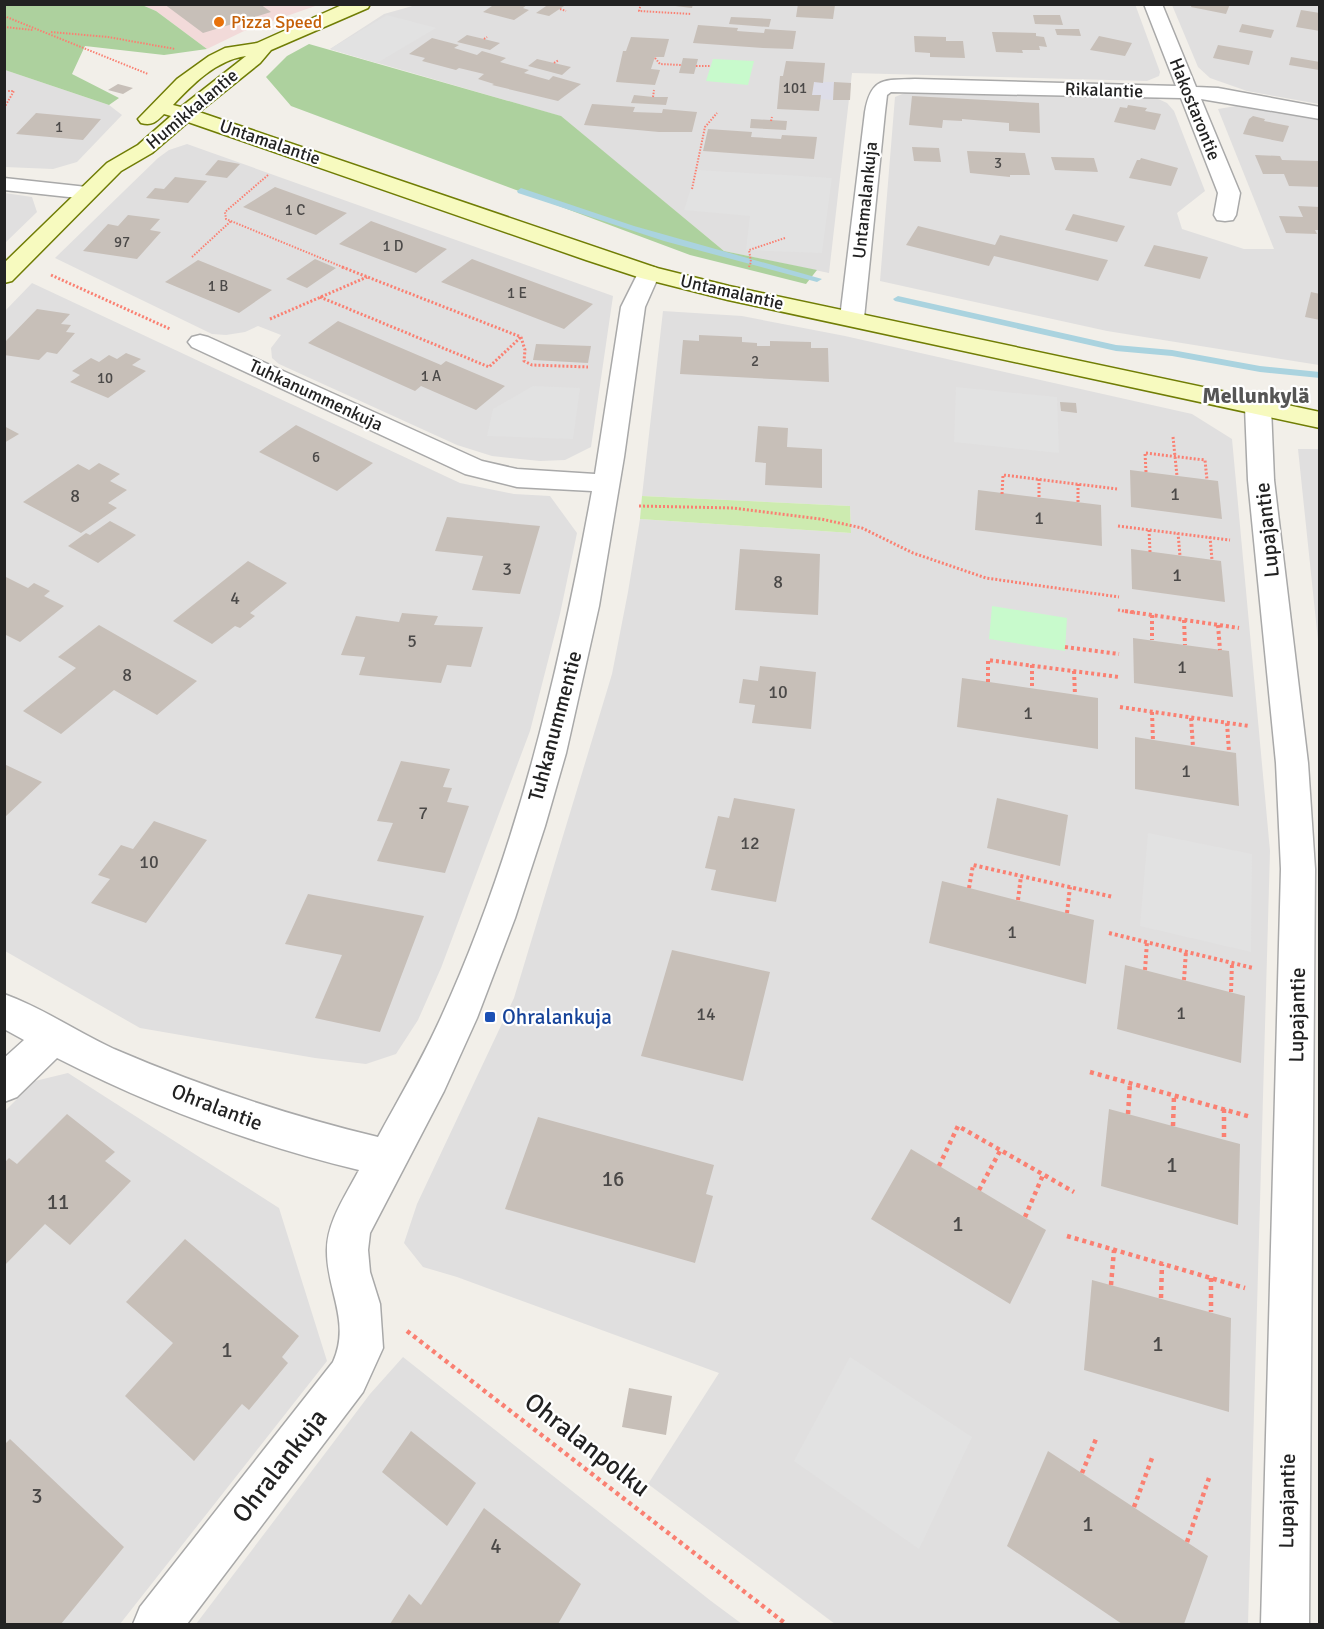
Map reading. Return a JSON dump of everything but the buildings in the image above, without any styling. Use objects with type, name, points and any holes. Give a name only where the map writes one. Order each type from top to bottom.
[{"type":"street","name":"Humikkalantie","points":[[114,166],[122,146],[182,85],[227,54],[265,46],[294,30],[362,4]]},
{"type":"street","name":"Hakostarontie","points":[[1153,4],[1229,193],[1225,215]]},
{"type":"street","name":"Humikkalantie","points":[[4,276],[114,166],[145,149],[254,59],[265,46]]},
{"type":"street","name":"Rikalantie","points":[[886,86],[1188,92],[1218,94],[1320,113]]},
{"type":"street","name":"Untamalankuja","points":[[852,318],[875,112],[878,94],[886,86]]},
{"type":"street","name":"Untamalantie","points":[[160,107],[187,114],[650,273],[728,293],[1320,420]]},
{"type":"street","points":[[4,184],[87,193]]},
{"type":"street","name":"Tuhkanummentie","points":[[387,1158],[442,1056],[506,897],[551,748],[589,591],[633,307],[650,273]]},
{"type":"street","name":"Tuhkanummenkuja","points":[[200,342],[474,468],[498,475],[604,493]]},
{"type":"street","name":"Lupajantie","points":[[1258,407],[1261,480],[1289,731],[1298,869],[1298,979],[1285,1624]]},
{"type":"street","name":"Ohralantie","points":[[4,1010],[52,1038],[170,1090],[279,1130],[331,1146],[387,1158]]},
{"type":"street","points":[[4,1084],[52,1038]]},
{"type":"street","name":"Ohralankuja","points":[[156,1624],[348,1377],[361,1348],[359,1304],[349,1272],[347,1250],[350,1230],[387,1158]]},
{"type":"path","points":[[641,4],[639,11],[691,14]]},
{"type":"path","points":[[560,9],[566,11]]},
{"type":"path","points":[[4,16],[40,31]]},
{"type":"path","points":[[4,27],[108,38],[179,49]]},
{"type":"path","points":[[48,32],[115,62],[154,76]]},
{"type":"path","points":[[484,39],[488,37]]},
{"type":"path","points":[[655,58],[660,64],[681,65]]},
{"type":"path","points":[[554,63],[559,60]]},
{"type":"path","points":[[696,66],[711,66]]},
{"type":"path","points":[[653,97],[654,90]]},
{"type":"path","points":[[4,108],[14,91],[8,91]]},
{"type":"path","points":[[692,189],[705,127],[717,113]]},
{"type":"path","points":[[268,174],[225,212],[226,219],[246,230],[521,337]]},
{"type":"path","points":[[192,257],[231,221]]},
{"type":"path","points":[[747,270],[751,262],[748,250],[785,238]]},
{"type":"path","points":[[48,273],[200,342]]},
{"type":"path","points":[[270,319],[367,277]]},
{"type":"path","points":[[321,297],[489,366],[521,337]]},
{"type":"path","points":[[521,337],[525,350],[524,361],[532,365],[624,369]]},
{"type":"path","points":[[1173,437],[1177,476]]},
{"type":"path","points":[[1146,472],[1145,453],[1175,456],[1205,460],[1207,480]]},
{"type":"path","points":[[1002,494],[1003,475],[1117,489]]},
{"type":"path","points":[[1038,498],[1039,479]]},
{"type":"path","points":[[1078,484],[1078,503]]},
{"type":"path","points":[[604,493],[821,519],[862,528],[913,553],[986,578],[1119,597]]},
{"type":"path","points":[[1118,526],[1268,544]]},
{"type":"path","points":[[1149,530],[1150,552]]},
{"type":"path","points":[[1178,533],[1180,556]]},
{"type":"path","points":[[1210,537],[1212,560]]},
{"type":"path","points":[[1119,610],[1278,633]]},
{"type":"path","points":[[1152,615],[1152,640]]},
{"type":"path","points":[[1184,620],[1185,645]]},
{"type":"path","points":[[1218,624],[1220,650]]},
{"type":"path","points":[[1065,647],[1119,654]]},
{"type":"path","points":[[988,682],[988,660],[1119,677]]},
{"type":"path","points":[[1032,665],[1032,688]]},
{"type":"path","points":[[1074,671],[1075,695]]},
{"type":"path","points":[[1119,707],[1289,731]]},
{"type":"path","points":[[1152,712],[1153,741]]},
{"type":"path","points":[[1191,718],[1193,747]]},
{"type":"path","points":[[1227,723],[1229,752]]},
{"type":"path","points":[[969,888],[974,865],[1113,897]]},
{"type":"path","points":[[1018,900],[1021,876]]},
{"type":"path","points":[[1067,913],[1070,887]]},
{"type":"path","points":[[1108,933],[1298,979]]},
{"type":"path","points":[[1145,970],[1147,942]]},
{"type":"path","points":[[1184,980],[1186,951]]},
{"type":"path","points":[[1231,992],[1232,963]]},
{"type":"path","points":[[1090,1072],[1295,1129]]},
{"type":"path","points":[[1128,1114],[1130,1083]]},
{"type":"path","points":[[1173,1126],[1174,1096]]},
{"type":"path","points":[[1224,1109],[1224,1140]]},
{"type":"path","points":[[939,1166],[958,1126],[1074,1192]]},
{"type":"path","points":[[979,1190],[1000,1151]]},
{"type":"path","points":[[1025,1217],[1043,1175]]},
{"type":"path","points":[[1067,1236],[1291,1302]]},
{"type":"path","points":[[1111,1285],[1114,1250]]},
{"type":"path","points":[[1161,1298],[1162,1264]]},
{"type":"path","points":[[1210,1278],[1211,1312]]},
{"type":"path","name":"Ohralanpolku","points":[[359,1304],[404,1329],[786,1624]]},
{"type":"path","points":[[1082,1473],[1096,1439]]},
{"type":"path","points":[[1134,1507],[1152,1458]]},
{"type":"path","points":[[1187,1542],[1209,1478]]},
{"type":"shaded area","points":[[1135,4],[1160,72],[1159,76],[1147,81],[852,73],[829,273],[724,251],[560,116],[330,49],[384,14],[416,5]]},
{"type":"shaded area","points":[[142,5],[318,5],[244,31],[207,49],[156,11]]},
{"type":"shaded area","points":[[1172,5],[1319,5],[1319,104],[1247,91],[1210,78],[1198,67]]},
{"type":"shaded area","points":[[387,15],[436,28],[377,63],[330,49]]},
{"type":"shaded area","points":[[5,70],[109,105],[122,115],[77,162],[53,169],[5,167]]},
{"type":"shaded area","points":[[814,82],[834,82],[833,100],[820,99],[821,95],[812,95]]},
{"type":"shaded area","points":[[912,90],[1154,97],[1167,103],[1174,111],[1205,191],[1177,213],[1182,229],[1244,249],[1274,249],[1218,109],[1242,105],[1319,120],[1319,365],[1107,331],[880,281],[895,97]]},
{"type":"shaded area","points":[[187,144],[613,296],[591,447],[565,460],[540,461],[492,456],[457,445],[279,364],[272,358],[271,348],[281,335],[258,326],[245,332],[226,335],[212,334],[55,258],[158,158],[169,150]]},
{"type":"shaded area","points":[[697,170],[832,178],[822,253],[746,250],[750,216],[684,210]]},
{"type":"shaded area","points":[[5,193],[32,197],[37,212],[5,243]]},
{"type":"shaded area","points":[[32,283],[460,483],[514,494],[550,496],[577,533],[560,614],[530,731],[441,968],[418,1020],[396,1054],[366,1064],[315,1058],[140,1028],[5,951],[4,312]]},
{"type":"shaded area","points":[[663,311],[742,316],[845,336],[1192,414],[1232,439],[1270,851],[1248,1624],[835,1624],[648,1484],[719,1373],[457,1277],[423,1267],[404,1243],[417,1204],[514,998],[612,674],[640,519],[851,533],[850,506],[642,496]]},
{"type":"shaded area","points":[[533,386],[580,388],[573,439],[487,436],[493,409]]},
{"type":"shaded area","points":[[956,387],[1057,397],[1059,453],[954,442]]},
{"type":"shaded area","points":[[1298,449],[1319,449],[1319,650]]},
{"type":"shaded area","points":[[1148,833],[1252,854],[1251,952],[1140,926]]},
{"type":"shaded area","points":[[68,1073],[279,1208],[327,1361],[120,1624],[5,1624],[5,1111],[35,1081]]},
{"type":"shaded area","points":[[403,1357],[742,1624],[196,1624],[370,1394]]},
{"type":"shaded area","points":[[850,1357],[972,1437],[919,1549],[794,1461]]},
{"type":"green space","points":[[5,4],[142,5],[156,11],[207,49],[164,55],[85,46],[72,74],[119,98],[109,105],[5,70]]},
{"type":"green space","points":[[309,44],[561,116],[724,251],[817,270],[806,284],[690,255],[291,106],[266,77],[287,56]]},
{"type":"green space","points":[[713,59],[754,61],[748,85],[706,81]]},
{"type":"green space","points":[[642,496],[850,506],[851,533],[640,519]]},
{"type":"green space","points":[[992,606],[1067,618],[1065,651],[989,639]]},
{"type":"waterway","points":[[521,191],[667,239],[817,279]]},
{"type":"waterway","points":[[898,299],[1116,348],[1172,353],[1260,369],[1320,375]]},
{"type":"place","name":"Pizza Speed","points":[[219,22]]},
{"type":"place","name":"Ohralankuja","points":[[490,1017]]},
{"type":"district","name":"Mellunkylä","points":[[1256,395]]}]
